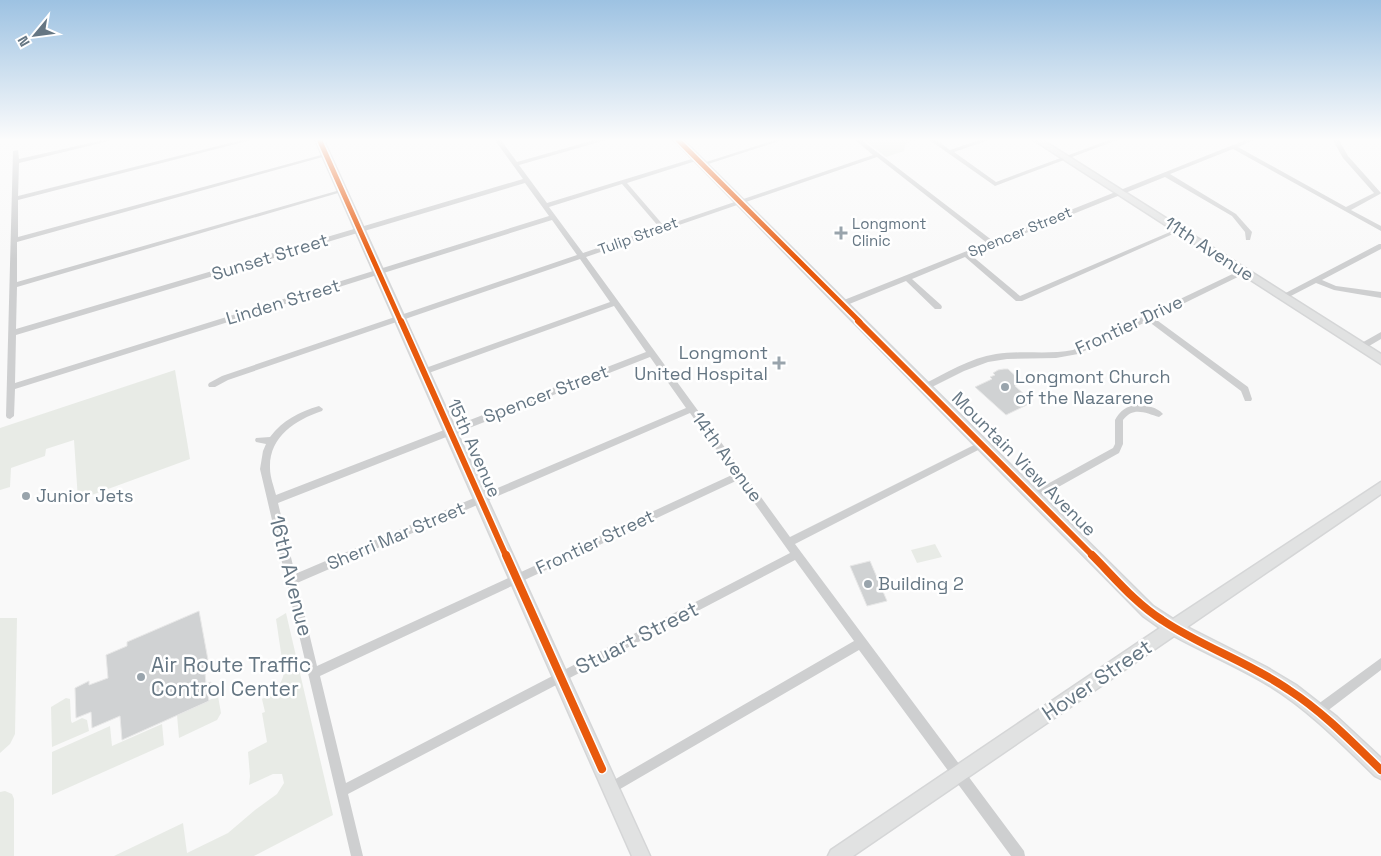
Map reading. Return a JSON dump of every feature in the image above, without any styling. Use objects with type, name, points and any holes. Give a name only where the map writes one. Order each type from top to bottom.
[{"type":"street","points":[[10,416],[16,179]]},
{"type":"street","points":[[15,199],[94,179]]},
{"type":"street","points":[[15,240],[239,179]]},
{"type":"street","name":"15th Avenue","points":[[337,179],[641,856]]},
{"type":"street","points":[[545,206],[635,179]]},
{"type":"street","name":"Mountain View Avenue","points":[[717,179],[1148,611],[1174,628],[1276,682],[1318,711],[1381,770]]},
{"type":"street","name":"Tulip Street","points":[[212,385],[225,378],[582,257],[662,227],[808,179]]},
{"type":"street","points":[[909,179],[992,244]]},
{"type":"street","points":[[988,179],[995,184],[1009,179]]},
{"type":"street","name":"11th Avenue","points":[[1099,179],[1381,360]]},
{"type":"street","name":"Spencer Street","points":[[842,304],[1153,179]]},
{"type":"street","points":[[1173,179],[1234,215],[1249,232],[1248,238]]},
{"type":"street","points":[[1293,179],[1381,229]]},
{"type":"street","points":[[1348,209],[1378,193],[1365,179]]},
{"type":"street","name":"14th Avenue","points":[[527,180],[790,542],[861,643],[1018,856]]},
{"type":"street","name":"Sunset Street","points":[[13,333],[527,180]]},
{"type":"street","points":[[623,182],[662,227]]},
{"type":"street","points":[[14,284],[342,192]]},
{"type":"street","name":"Linden Street","points":[[12,387],[553,217]]},
{"type":"street","points":[[966,254],[1019,299],[1179,230]]},
{"type":"street","points":[[1282,297],[1381,246]]},
{"type":"street","name":"Frontier Drive","points":[[925,387],[980,362],[994,358],[1054,356],[1075,352],[1244,272]]},
{"type":"street","points":[[907,278],[938,307]]},
{"type":"street","points":[[1316,280],[1334,288],[1381,295]]},
{"type":"street","points":[[423,372],[615,303]]},
{"type":"street","points":[[1148,318],[1245,389],[1248,398]]},
{"type":"street","points":[[1361,347],[1381,335]]},
{"type":"street","name":"Spencer Street","points":[[272,501],[651,353]]},
{"type":"street","points":[[1034,496],[1116,450],[1119,444],[1119,420],[1127,411],[1141,407],[1159,414]]},
{"type":"street","name":"16th Avenue","points":[[319,409],[301,414],[283,427],[268,447],[264,469],[357,856]]},
{"type":"street","name":"Sherri Mar Street","points":[[292,580],[692,409]]},
{"type":"street","points":[[259,440],[273,441]]},
{"type":"street","points":[[790,542],[983,444]]},
{"type":"street","name":"Frontier Street","points":[[314,673],[740,475]]},
{"type":"street","name":"Hover Street","points":[[837,856],[1381,488]]},
{"type":"street","name":"Stuart Street","points":[[342,791],[798,554]]},
{"type":"street","points":[[611,788],[861,643]]},
{"type":"street","points":[[1318,711],[1381,663]]},
{"type":"shaded area","points":[[175,370],[190,459],[78,500],[74,440],[46,449],[45,456],[11,468],[10,487],[0,490],[0,428]]},
{"type":"shaded area","points":[[935,544],[942,557],[917,563],[911,550]]},
{"type":"shaded area","points":[[286,613],[333,815],[254,856],[114,856],[183,823],[187,853],[228,833],[277,794],[284,783],[282,774],[273,774],[249,785],[248,752],[267,742],[262,713],[265,712],[262,699],[276,688],[283,678],[284,673],[276,619]]},
{"type":"shaded area","points":[[0,618],[17,618],[15,734],[10,744],[0,753]]},
{"type":"shaded area","points":[[218,696],[221,713],[217,720],[179,738],[177,715]]},
{"type":"shaded area","points":[[66,698],[70,699],[72,723],[82,718],[87,720],[89,731],[52,747],[51,707]]},
{"type":"shaded area","points":[[162,724],[164,745],[52,795],[52,752],[110,726],[112,746]]},
{"type":"shaded area","points":[[5,791],[12,794],[14,799],[14,856],[0,856],[0,792]]},
{"type":"building","name":"Longmont Church of the Nazarene","points":[[1008,369],[1022,382],[1015,386],[1033,402],[1006,415],[975,387],[992,379],[990,377],[995,375],[993,373]]},
{"type":"building","name":"Building 2","points":[[870,561],[887,601],[867,606],[850,566]]},
{"type":"building","name":"Air Route Traffic Control Center","points":[[199,611],[208,660],[204,662],[206,684],[211,682],[212,693],[208,695],[209,701],[122,740],[120,716],[92,728],[91,712],[76,718],[75,688],[89,681],[89,685],[108,678],[106,655],[127,646],[127,642]]},
{"type":"cycle path","points":[[337,179],[602,769]]},
{"type":"cycle path","points":[[717,179],[1148,611],[1179,631],[1260,672],[1290,690],[1331,722],[1381,770]]},
{"type":"place","name":"Longmont Clinic","points":[[841,233]]},
{"type":"place","name":"Longmont United Hospital","points":[[779,363]]},
{"type":"place","name":"Longmont Church of the Nazarene","points":[[1005,387]]},
{"type":"place","name":"Junior Jets","points":[[26,496]]},
{"type":"place","name":"Building 2","points":[[868,584]]},
{"type":"place","name":"Air Route Traffic Control Center","points":[[141,677]]}]
